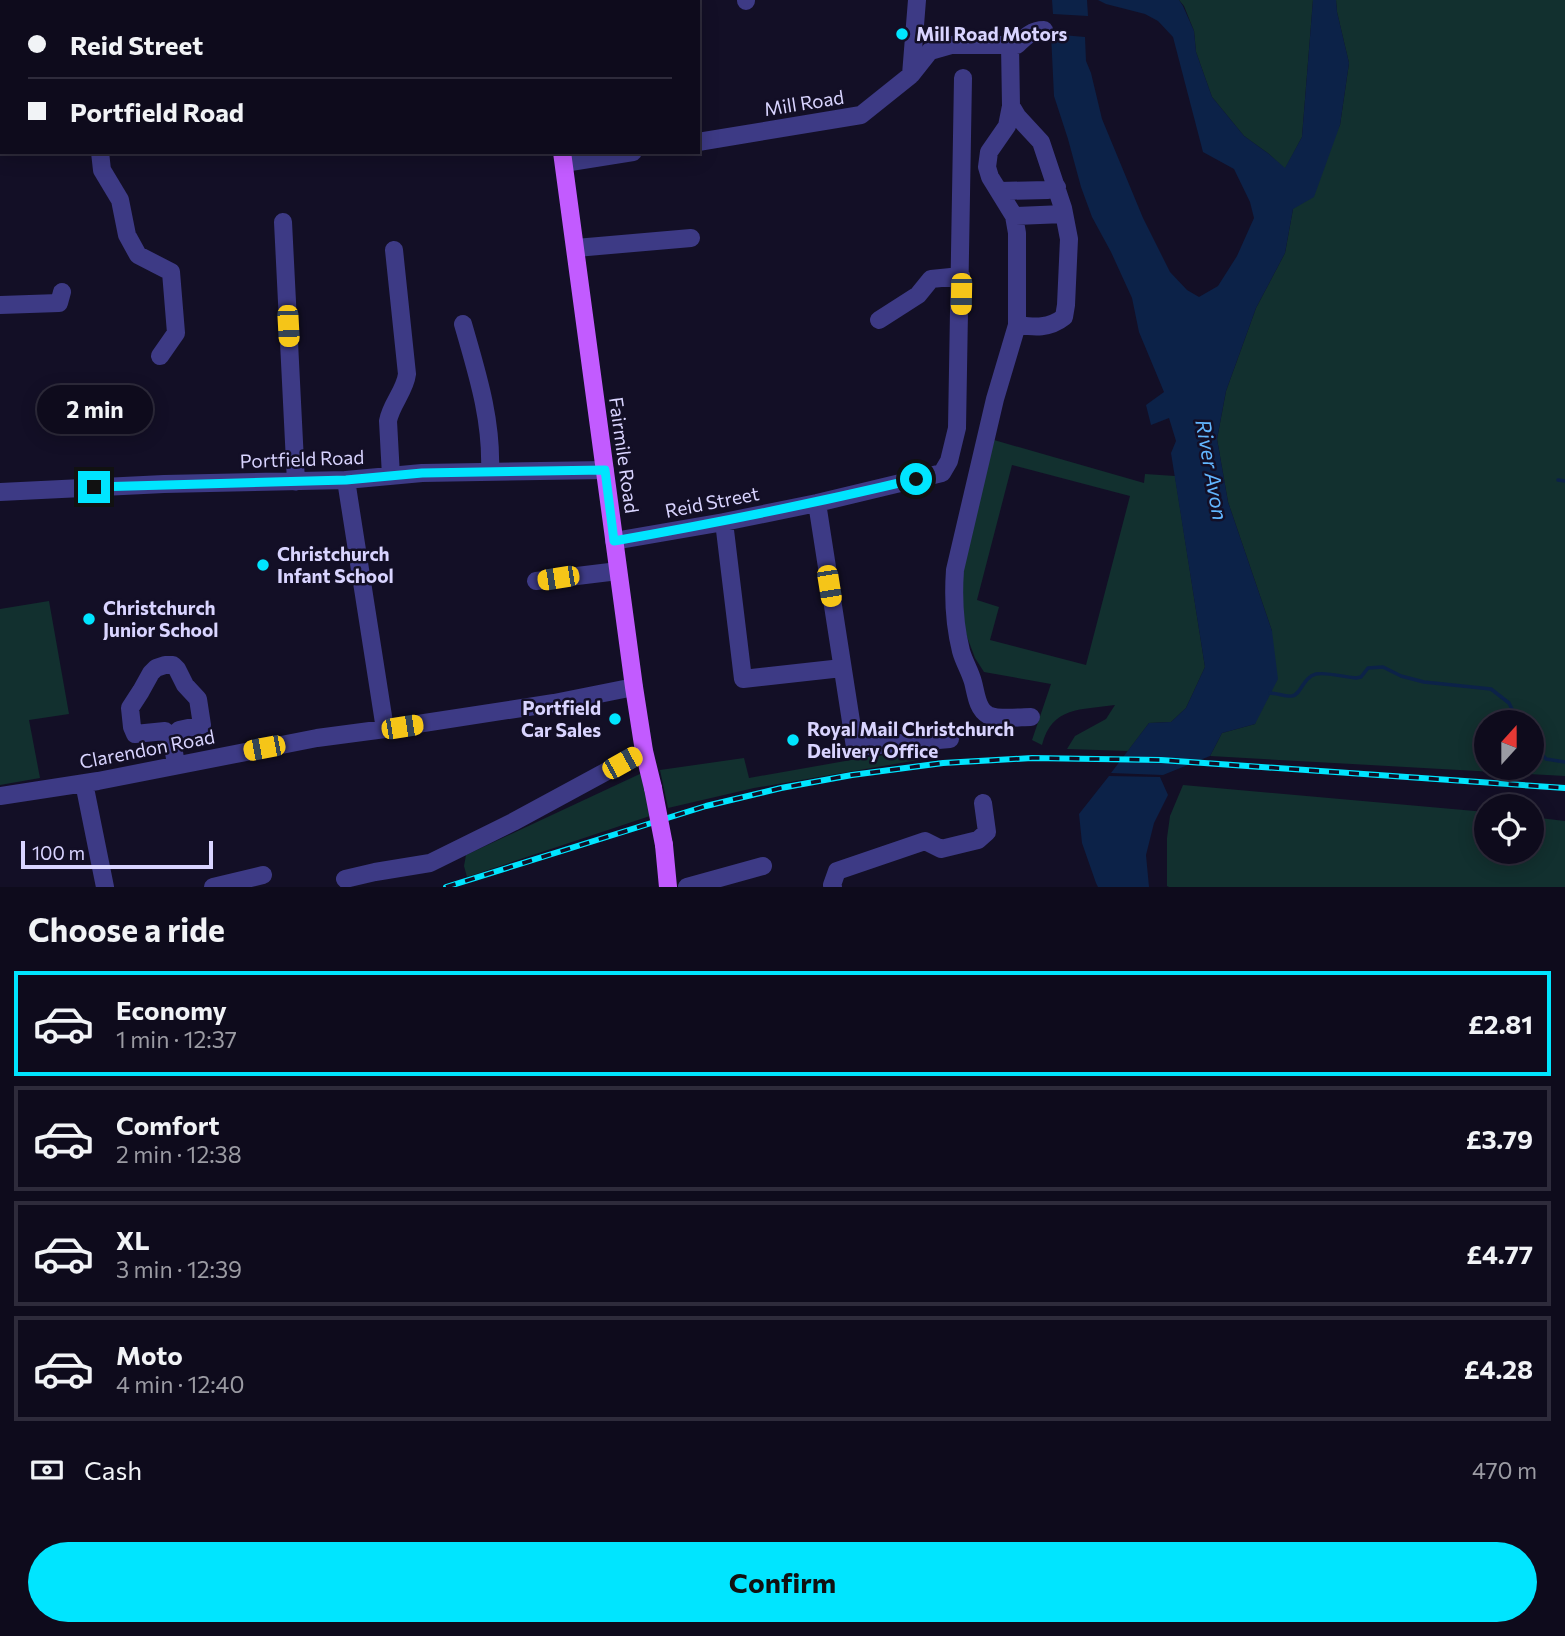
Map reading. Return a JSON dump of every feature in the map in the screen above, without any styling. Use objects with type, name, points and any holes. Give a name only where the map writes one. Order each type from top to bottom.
[{"type":"main road","name":"Fairmile Road","points":[[563,158],[634,687],[644,751],[664,845],[668,887]]},
{"type":"street","points":[[911,75],[918,0]]},
{"type":"street","points":[[1031,717],[995,717],[986,715],[979,706],[962,654],[954,617],[953,593],[955,570],[995,398],[1017,325],[1017,233],[1014,216],[990,177],[987,167],[989,152],[1007,126],[1011,106],[1010,45],[1017,45],[1037,30],[1044,30]]},
{"type":"street","name":"Mill Road","points":[[700,142],[861,116],[911,75],[930,51],[951,45],[1010,45]]},
{"type":"street","points":[[879,320],[918,295],[931,279],[961,276],[963,78]]},
{"type":"street","points":[[1011,106],[1041,142],[1057,187],[1069,239],[1064,317],[1056,324],[1039,327],[1017,325]]},
{"type":"street","points":[[100,154],[102,170],[120,200],[127,235],[138,255],[172,272],[176,333],[160,356]]},
{"type":"street","points":[[563,158],[610,154]]},
{"type":"street","points":[[999,191],[1048,190],[1057,187]]},
{"type":"street","points":[[1014,216],[1064,214]]},
{"type":"street","points":[[283,222],[296,482]]},
{"type":"street","points":[[576,248],[691,238]]},
{"type":"street","points":[[391,476],[389,413],[406,384],[407,374],[394,250]]},
{"type":"street","name":"Reid Street","points":[[614,541],[817,503],[942,473],[949,461],[957,428],[961,276]]},
{"type":"street","points":[[0,305],[61,303]]},
{"type":"street","points":[[463,324],[481,388],[489,433],[490,471]]},
{"type":"street","name":"Portfield Road","points":[[0,492],[164,484],[346,480],[490,471],[605,470]]},
{"type":"street","points":[[346,480],[385,729]]},
{"type":"street","points":[[817,503],[855,747],[950,739]]},
{"type":"street","points":[[724,522],[743,679],[799,678],[842,668]]},
{"type":"street","points":[[536,582],[618,571]]},
{"type":"street","points":[[172,739],[179,730],[202,725],[198,699],[185,685],[177,668],[165,665],[151,673],[130,708],[130,717],[135,734],[165,732],[172,739],[176,765]]},
{"type":"street","name":"Clarendon Road","points":[[0,796],[84,783],[317,738],[554,703],[634,687]]},
{"type":"street","points":[[345,879],[430,863],[513,822],[644,751]]},
{"type":"street","points":[[84,783],[105,887]]},
{"type":"street","points":[[833,887],[837,871],[925,841],[942,849],[978,840],[987,832],[983,803]]},
{"type":"street","points":[[687,887],[764,866]]},
{"type":"street","points":[[213,887],[252,881]]},
{"type":"green space","points":[[1179,0],[1313,0],[1302,137],[1285,169],[1244,136],[1212,97],[1196,52],[1194,31]]},
{"type":"green space","points":[[1336,0],[1565,0],[1565,776],[1544,775],[1544,710],[1474,710],[1474,771],[1210,756],[1222,733],[1255,724],[1272,631],[1228,502],[1217,439],[1226,391],[1256,308],[1285,253],[1293,209],[1340,125],[1349,63]]},
{"type":"green space","points":[[994,440],[1144,483],[1145,474],[1175,476],[1205,667],[1186,708],[1171,722],[1149,723],[1128,751],[1067,749],[1075,736],[1106,719],[1115,705],[1070,712],[1053,723],[1042,745],[1032,740],[1051,684],[984,672],[975,658],[963,626],[960,572]],"holes":[[[1012,465],[1130,496],[1086,665],[990,640],[999,607],[977,600]]]},
{"type":"green space","points":[[49,601],[69,714],[29,720],[40,778],[0,785],[0,609]]},
{"type":"green space","points":[[923,751],[924,759],[754,788],[668,808],[660,770],[744,758],[749,778],[868,757]]},
{"type":"green space","points":[[644,772],[650,816],[467,877],[464,866],[466,855]]},
{"type":"green space","points":[[1183,785],[1474,811],[1474,864],[1544,864],[1544,819],[1565,821],[1565,887],[1169,887],[1167,838],[1170,816]]},
{"type":"water","points":[[1052,0],[1087,0],[1088,16],[1053,14]]},
{"type":"water","name":"River Avon","points":[[1098,0],[1179,0],[1194,31],[1196,52],[1212,97],[1244,136],[1285,168],[1302,137],[1313,0],[1336,0],[1349,63],[1340,125],[1314,197],[1293,209],[1285,253],[1256,308],[1226,391],[1217,439],[1228,502],[1272,631],[1278,679],[1255,724],[1222,733],[1210,756],[1163,775],[1111,773],[1149,723],[1171,722],[1186,708],[1205,667],[1171,453],[1176,441],[1169,418],[1151,425],[1146,405],[1164,392],[1139,332],[1132,298],[1092,217],[1081,187],[1054,96],[1051,34],[1085,37],[1086,61],[1102,119],[1143,218],[1170,272],[1187,290],[1199,297],[1218,286],[1237,256],[1254,218],[1250,202],[1234,169],[1203,152],[1173,37],[1158,21],[1145,14]]},
{"type":"water","points":[[1109,776],[1160,777],[1168,795],[1154,823],[1146,855],[1149,887],[1098,887],[1096,883],[1082,843],[1079,814]]},
{"type":"waterway","points":[[1558,480],[1565,481]]},
{"type":"waterway","points":[[1270,693],[1295,695],[1308,679],[1316,674],[1356,678],[1361,677],[1368,668],[1383,667],[1401,676],[1424,682],[1491,689],[1509,703],[1512,710]]},
{"type":"waterway","points":[[1544,757],[1565,762]]},
{"type":"railway","points":[[446,887],[706,806],[852,775],[943,763],[1032,758],[1161,760],[1565,788]]},
{"type":"place","name":"Mill Road Motors","points":[[902,34]]},
{"type":"place","name":"Christchurch Infant School","points":[[263,565]]},
{"type":"place","name":"Christchurch Junior School","points":[[89,619]]},
{"type":"place","name":"Portfield Car Sales","points":[[615,719]]},
{"type":"place","name":"Royal Mail Christchurch Delivery Office","points":[[793,740]]},
{"type":"route","points":[[94,487],[346,480],[422,473],[605,470],[614,541],[817,503],[916,479]]}]
